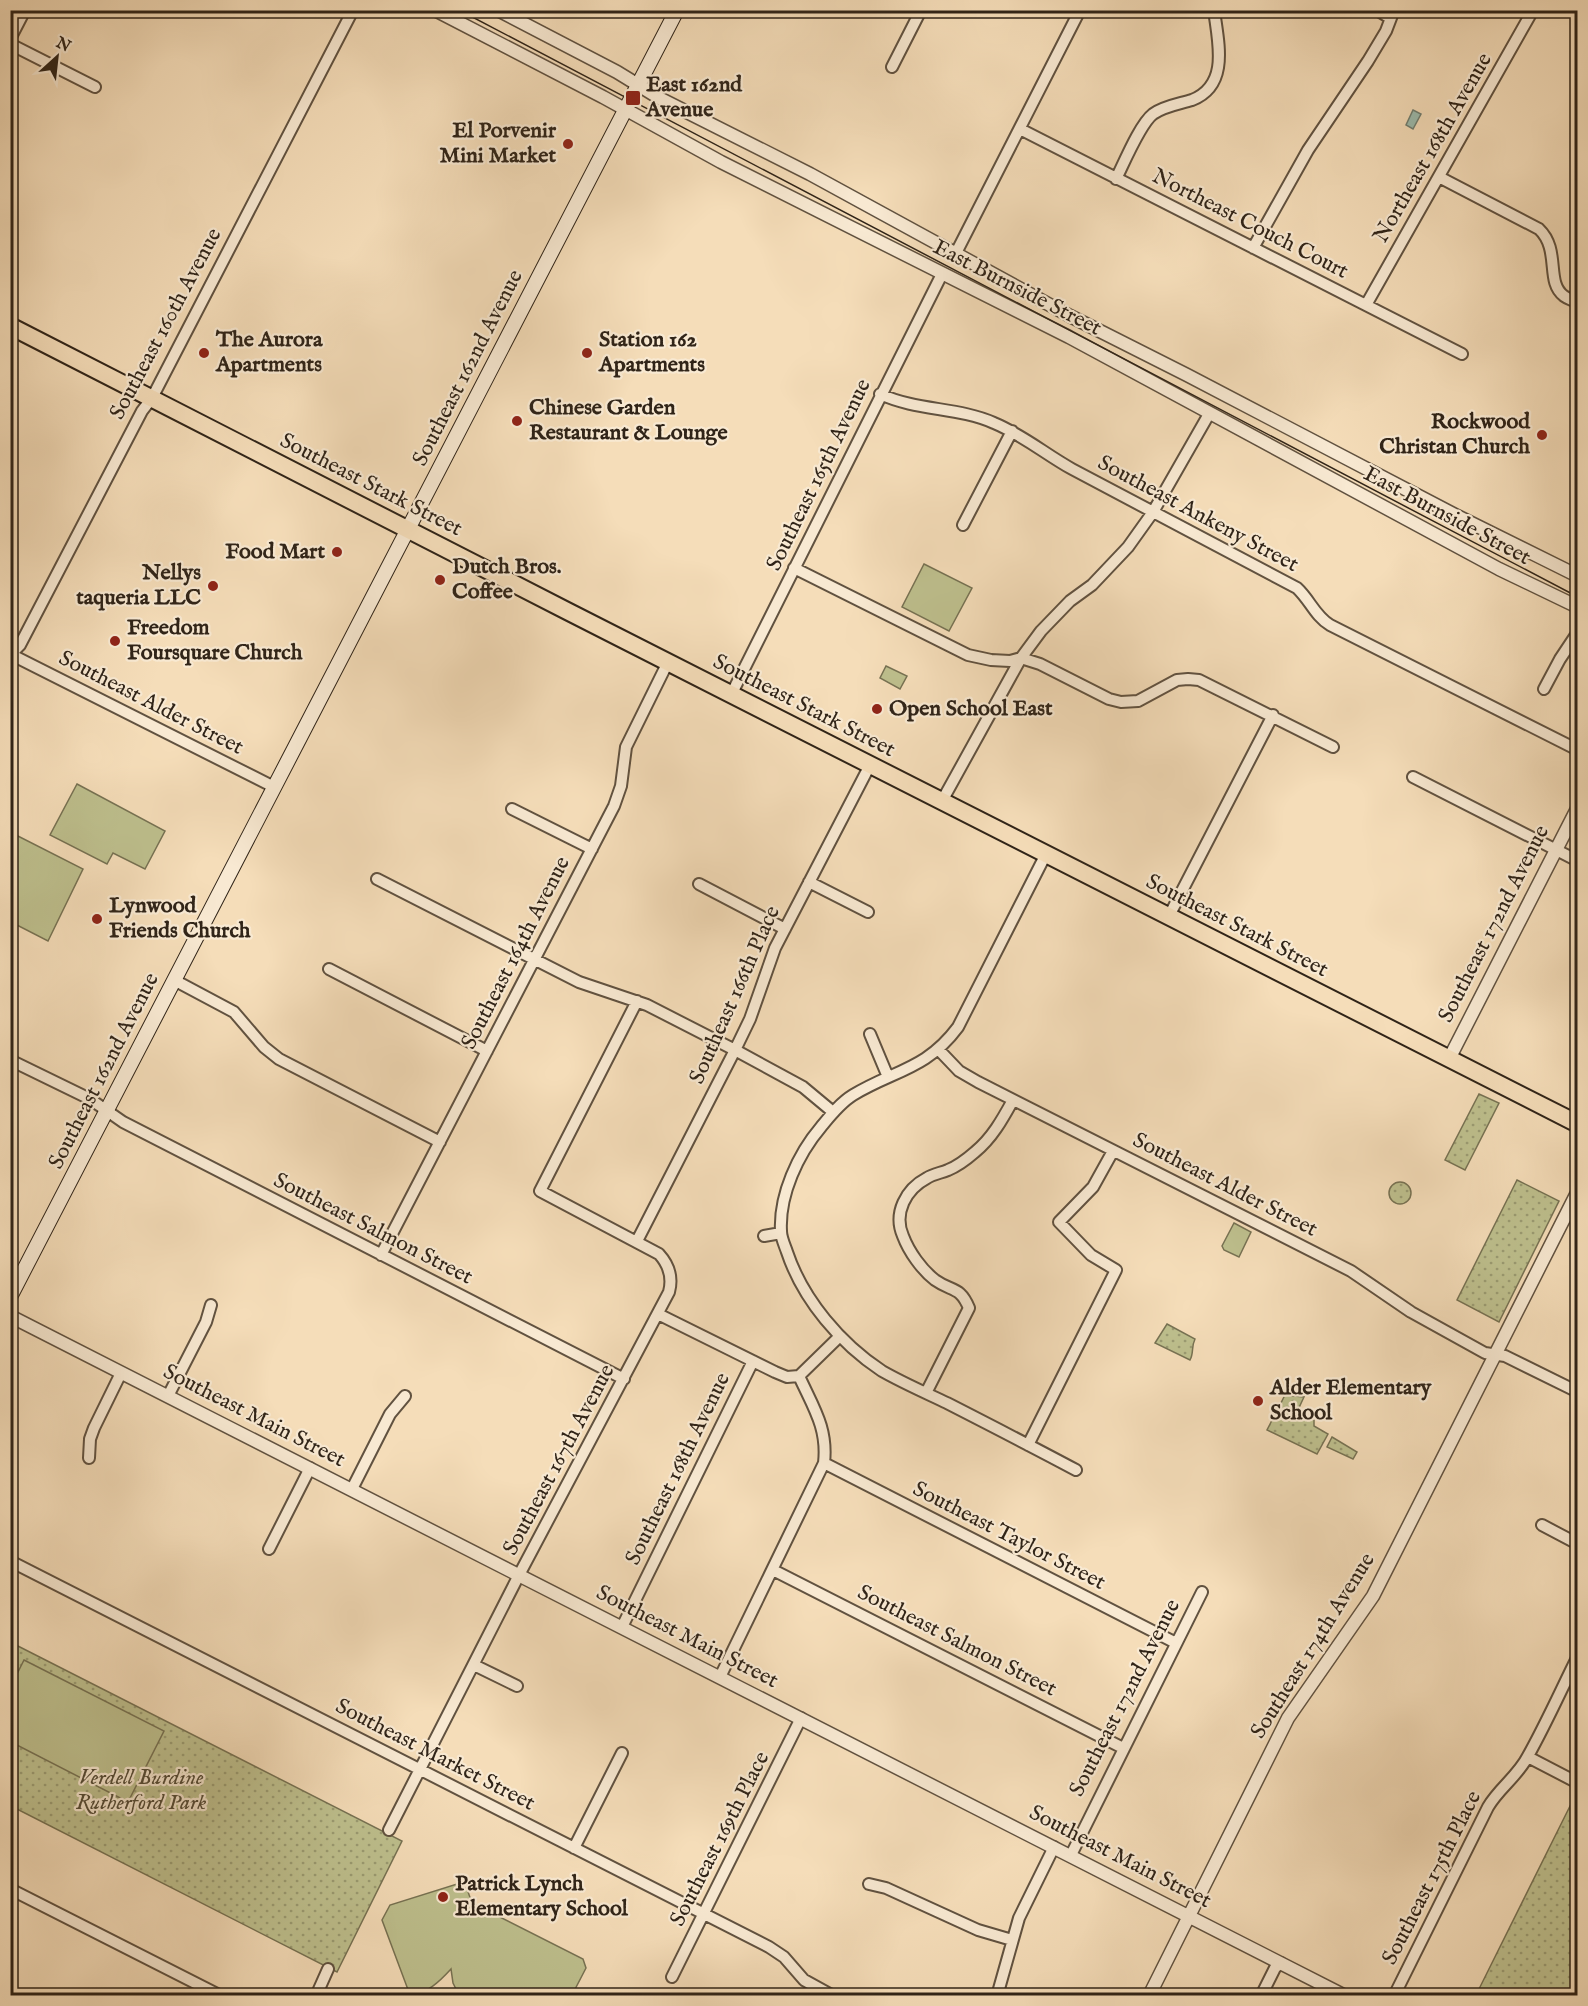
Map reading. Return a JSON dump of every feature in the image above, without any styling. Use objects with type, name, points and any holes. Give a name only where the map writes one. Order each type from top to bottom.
[{"type":"main road","name":"Southeast 162nd Avenue","points":[[10,1298],[677,10]]},
{"type":"main road","name":"Southeast Stark Street","points":[[10,326],[1578,1124]]},
{"type":"street","points":[[10,39],[25,10]]},
{"type":"street","name":"Southeast 160th Avenue","points":[[11,654],[20,645],[137,420],[152,398],[352,10]]},
{"type":"street","name":"East Burnside Street","points":[[435,10],[633,98],[661,99],[810,174],[1070,316],[1578,576]]},
{"type":"street","name":"East Burnside Street","points":[[498,10],[633,98],[721,162],[1069,337],[1499,569],[1578,608]]},
{"type":"street","points":[[892,67],[921,10]]},
{"type":"street","points":[[956,253],[1080,10]]},
{"type":"street","points":[[1116,179],[1148,118],[1158,111],[1194,99],[1213,84],[1219,68],[1219,47],[1214,10]]},
{"type":"street","points":[[1253,248],[1308,150],[1386,31],[1392,14],[1377,10]]},
{"type":"street","name":"Northeast 168th Avenue","points":[[1366,305],[1533,10]]},
{"type":"street","points":[[10,44],[95,87]]},
{"type":"street","name":"Northeast Couch Court","points":[[1020,129],[1462,354]]},
{"type":"street","points":[[1439,177],[1539,229],[1547,236],[1551,246],[1556,286],[1563,296],[1578,303]]},
{"type":"street","name":"Southeast 165th Avenue","points":[[732,693],[942,274]]},
{"type":"street","name":"Southeast Ankeny Street","points":[[880,394],[910,405],[976,417],[1012,431],[1070,468],[1297,588],[1321,620],[1578,750]]},
{"type":"street","points":[[942,801],[1021,658],[1041,631],[1070,601],[1108,570],[1128,547],[1153,512],[1209,414]]},
{"type":"street","points":[[963,525],[1012,431]]},
{"type":"street","points":[[794,568],[968,655],[992,660],[1010,661],[1021,658],[1040,664],[1109,699],[1121,702],[1138,701],[1173,682],[1188,679],[1199,680],[1333,747]]},
{"type":"street","points":[[1063,591],[1070,601]]},
{"type":"street","points":[[1544,689],[1560,658],[1578,632]]},
{"type":"street","name":"Southeast Alder Street","points":[[11,654],[274,787]]},
{"type":"street","name":"Southeast 164th Avenue","points":[[381,1256],[619,795],[626,747],[668,662]]},
{"type":"street","points":[[1169,916],[1273,715]]},
{"type":"street","name":"Southeast 166th Place","points":[[637,1241],[750,1019],[768,966],[785,929],[870,765]]},
{"type":"street","points":[[1413,777],[1578,861]]},
{"type":"street","name":"Southeast 172nd Avenue","points":[[1449,1059],[1578,807]]},
{"type":"street","points":[[512,808],[592,849]]},
{"type":"street","points":[[1046,854],[958,1027],[938,1049],[922,1062],[850,1096],[833,1112],[811,1140],[788,1186],[782,1212],[781,1233],[789,1256],[806,1290],[840,1336],[882,1370],[1076,1470]]},
{"type":"street","points":[[376,879],[593,987],[637,1001],[735,1050],[803,1086],[833,1112]]},
{"type":"street","points":[[809,882],[868,912]]},
{"type":"street","points":[[699,884],[785,929]]},
{"type":"street","points":[[328,969],[487,1050]]},
{"type":"street","points":[[174,981],[234,1012],[264,1047],[279,1059],[440,1142]]},
{"type":"street","points":[[637,1001],[540,1191],[637,1241]]},
{"type":"street","points":[[870,1034],[888,1077]]},
{"type":"street","name":"Southeast Alder Street","points":[[938,1049],[959,1071],[1013,1101],[1351,1271],[1442,1330],[1485,1353],[1505,1356],[1578,1392]]},
{"type":"street","points":[[10,1060],[90,1100],[107,1111]]},
{"type":"street","points":[[926,1393],[969,1308],[964,1296],[934,1279],[916,1259],[903,1236],[900,1224],[902,1206],[914,1187],[927,1177],[949,1170],[977,1151],[990,1138],[1013,1101]]},
{"type":"street","name":"Southeast Salmon Street","points":[[107,1111],[123,1122],[381,1256],[624,1379]]},
{"type":"street","points":[[1028,1444],[1116,1270],[1091,1256],[1059,1222],[1093,1187],[1113,1151]]},
{"type":"street","name":"Southeast 174th Avenue","points":[[1149,1995],[1288,1718],[1373,1596],[1578,1191]]},
{"type":"street","points":[[764,1236],[781,1233]]},
{"type":"street","name":"Southeast 167th Avenue","points":[[389,1830],[519,1575],[658,1314],[671,1284],[666,1262],[659,1254],[637,1241]]},
{"type":"street","points":[[168,1396],[206,1322],[211,1305]]},
{"type":"street","points":[[658,1314],[787,1377],[799,1376],[840,1336]]},
{"type":"street","name":"Southeast Main Street","points":[[10,1316],[1345,1995]]},
{"type":"street","name":"Southeast 168th Avenue","points":[[622,1627],[753,1361]]},
{"type":"street","points":[[89,1458],[90,1439],[94,1428],[122,1372]]},
{"type":"street","points":[[720,1677],[824,1463],[823,1430],[799,1376]]},
{"type":"street","points":[[352,1489],[390,1414],[405,1396]]},
{"type":"street","name":"Southeast Taylor Street","points":[[824,1463],[1176,1643]]},
{"type":"street","points":[[269,1549],[310,1468]]},
{"type":"street","points":[[1542,1525],[1578,1544]]},
{"type":"street","name":"Southeast Market Street","points":[[10,1561],[769,1947],[784,1957],[804,1980],[833,1995]]},
{"type":"street","name":"Southeast Salmon Street","points":[[773,1570],[1123,1748]]},
{"type":"street","name":"Southeast 172nd Avenue","points":[[1071,1855],[1202,1592]]},
{"type":"street","name":"Southeast 175th Place","points":[[1394,1995],[1488,1807],[1495,1795],[1528,1757],[1578,1656]]},
{"type":"street","points":[[474,1665],[516,1686]]},
{"type":"street","name":"Southeast 169th Place","points":[[672,1977],[801,1718]]},
{"type":"street","points":[[574,1848],[622,1753]]},
{"type":"street","points":[[1528,1757],[1578,1783]]},
{"type":"street","points":[[997,1995],[1006,1969],[1012,1940],[1027,1900],[1054,1846]]},
{"type":"street","points":[[869,1884],[886,1888],[978,1930],[1012,1940]]},
{"type":"street","points":[[10,1889],[221,1995]]},
{"type":"street","points":[[1261,1995],[1275,1968],[1281,1963]]},
{"type":"street","points":[[316,1995],[328,1969]]},
{"type":"green space","points":[[924,564],[972,588],[949,631],[902,607]]},
{"type":"green space","points":[[886,666],[907,676],[900,689],[880,678]]},
{"type":"green space","points":[[77,784],[165,831],[145,869],[113,853],[107,864],[50,835]]},
{"type":"green space","points":[[10,832],[83,869],[48,941],[11,922]]},
{"type":"green space","points":[[1479,1094],[1499,1103],[1465,1170],[1445,1160]]},
{"type":"green space","points":[[1517,1180],[1559,1201],[1499,1322],[1457,1300]]},
{"type":"green space","points":[[1400,1182],[1408,1185],[1411,1193],[1408,1201],[1400,1204],[1392,1201],[1389,1193],[1392,1185]]},
{"type":"green space","points":[[1234,1223],[1251,1232],[1239,1257],[1224,1250],[1222,1246]]},
{"type":"green space","points":[[1167,1324],[1195,1339],[1190,1360],[1155,1343]]},
{"type":"green space","points":[[1285,1395],[1304,1397],[1297,1412],[1314,1420],[1314,1426],[1328,1434],[1317,1454],[1267,1430]]},
{"type":"green space","points":[[1332,1437],[1357,1452],[1353,1459],[1327,1447]]},
{"type":"green space","name":"Verdell Burdine Rutherford Park","points":[[10,1642],[402,1841],[337,1972],[11,1806]]},
{"type":"green space","points":[[24,1660],[164,1731],[128,1802],[11,1742],[11,1686]]},
{"type":"green space","points":[[1576,1794],[1577,1995],[1476,1995],[1480,1987]]},
{"type":"green space","points":[[457,1884],[467,1889],[472,1903],[583,1959],[586,1968],[572,1995],[459,1995],[453,1983],[451,1969],[428,1989],[410,1995],[382,1920],[390,1905]]},
{"type":"shaded area","points":[[1413,110],[1421,114],[1413,129],[1406,125]]},
{"type":"tram line","points":[[459,10],[1578,597]]},
{"type":"place","name":"East 162nd Avenue","points":[[633,98]]},
{"type":"place","name":"El Porvenir Mini Market","points":[[568,144]]},
{"type":"place","name":"The Aurora Apartments","points":[[204,353]]},
{"type":"place","name":"Station 162 Apartments","points":[[587,353]]},
{"type":"place","name":"Chinese Garden Restaurant & Lounge","points":[[517,421]]},
{"type":"place","name":"Rockwood Christan Church","points":[[1542,435]]},
{"type":"place","name":"Food Mart","points":[[337,552]]},
{"type":"place","name":"Dutch Bros. Coffee","points":[[440,580]]},
{"type":"place","name":"Nellys taqueria LLC","points":[[213,586]]},
{"type":"place","name":"Freedom Foursquare Church","points":[[115,641]]},
{"type":"place","name":"Open School East","points":[[877,709]]},
{"type":"place","name":"Lynwood Friends Church","points":[[97,919]]},
{"type":"place","name":"Alder Elementary School","points":[[1258,1401]]},
{"type":"place","name":"Patrick Lynch Elementary School","points":[[443,1897]]}]
